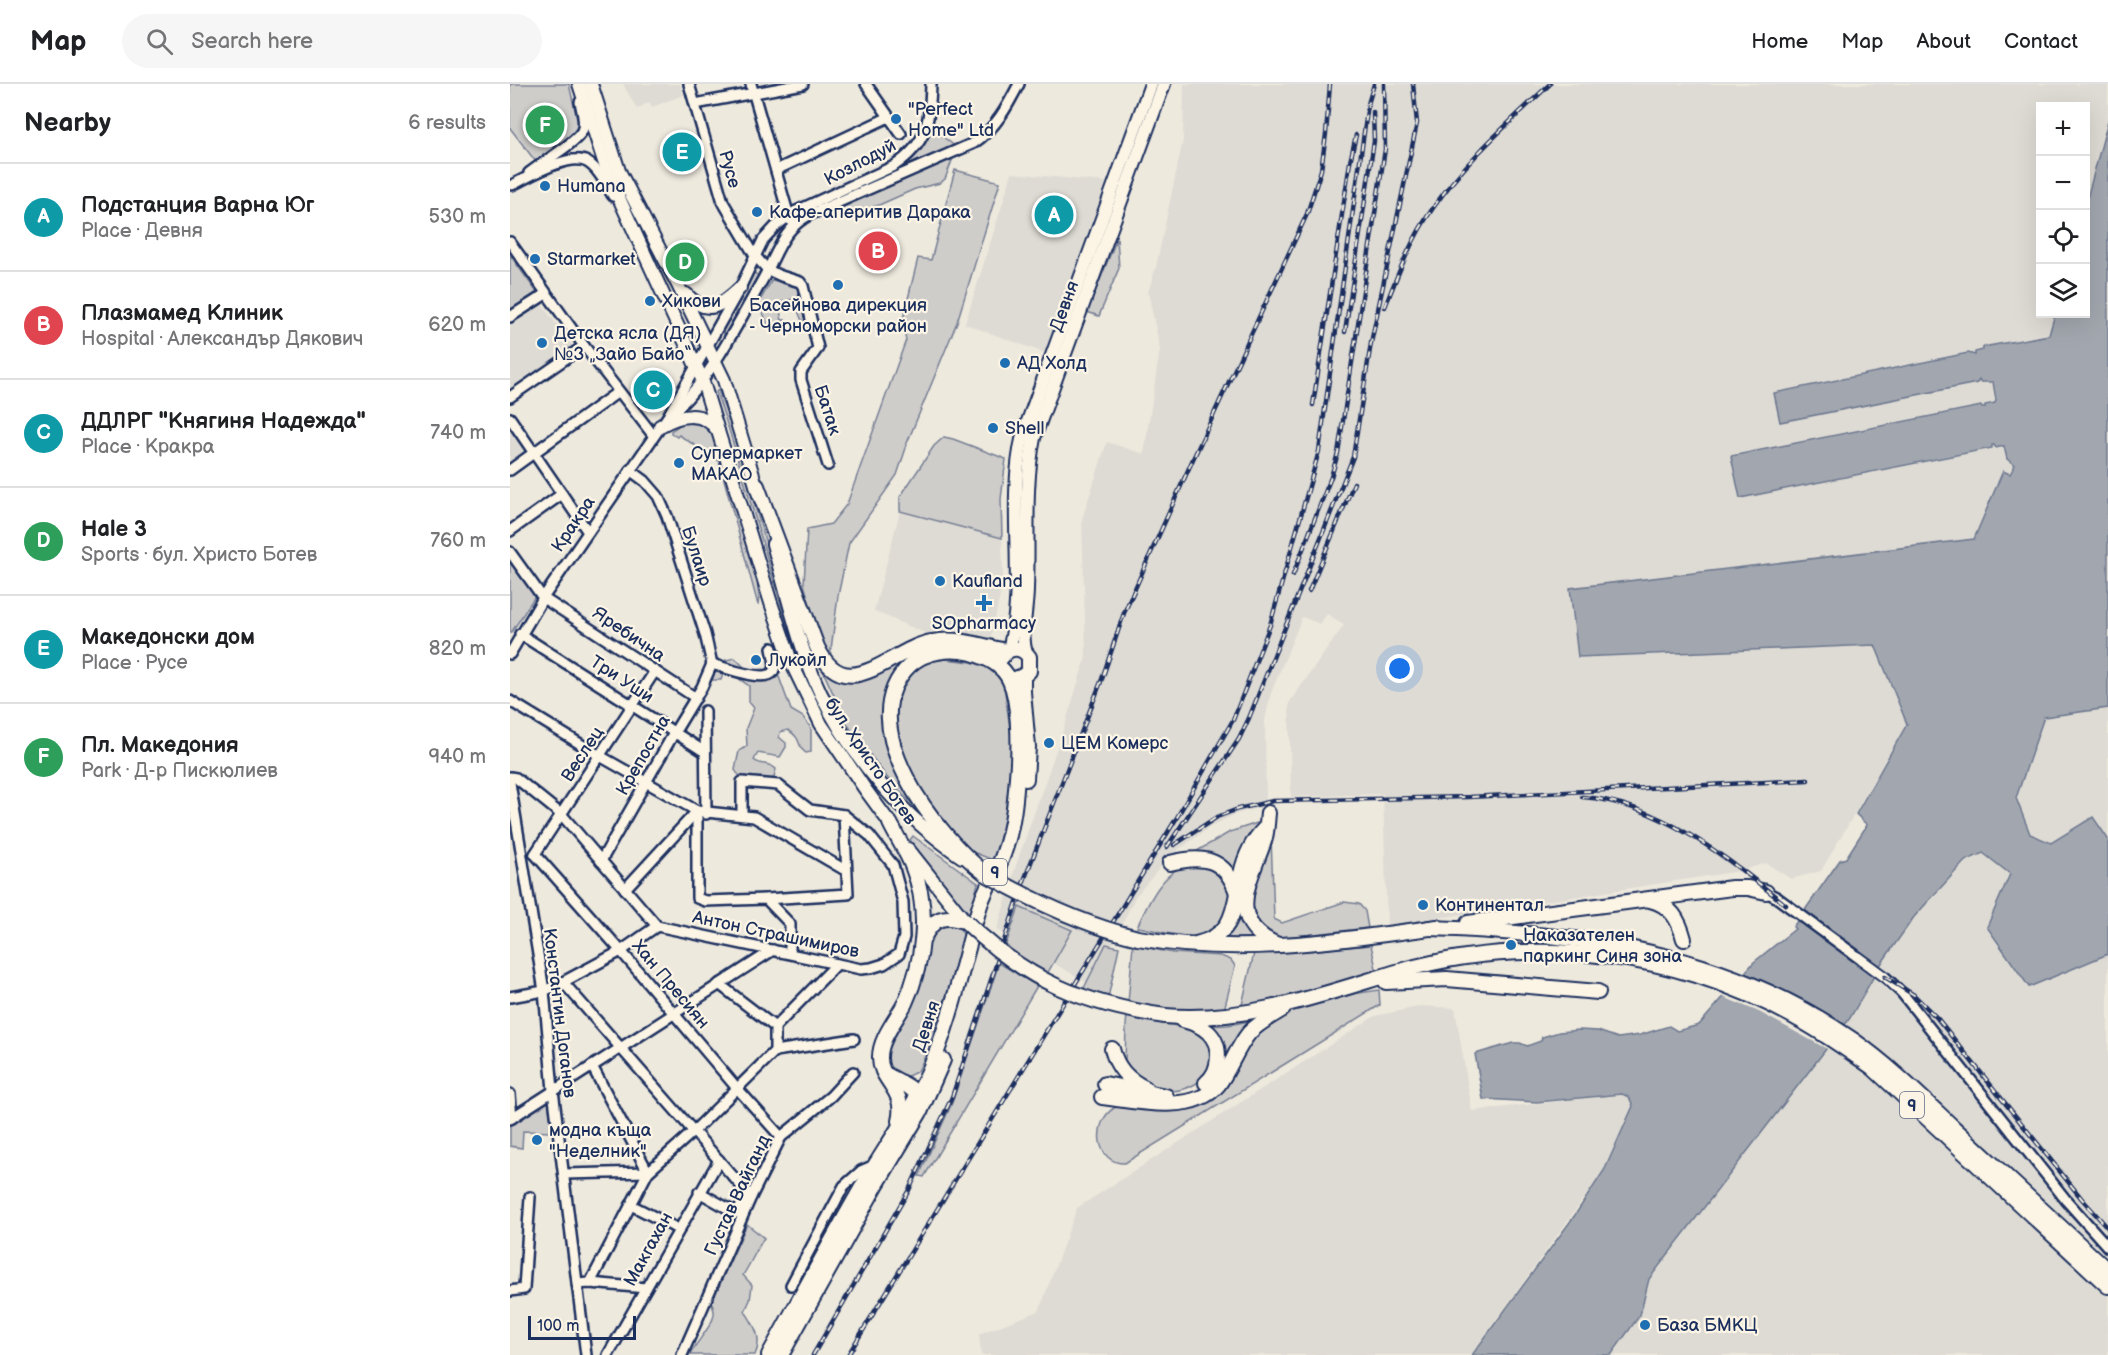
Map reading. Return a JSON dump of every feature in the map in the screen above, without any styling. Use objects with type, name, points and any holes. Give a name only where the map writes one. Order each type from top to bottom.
[{"type":"highway","points":[[757,486],[818,647],[832,670],[848,675],[861,673],[919,644],[940,640],[963,641],[1008,650],[1017,648],[1029,657],[1030,666],[1023,676],[1014,679],[1004,672],[1001,658],[1008,650]]},
{"type":"highway","name":"9","points":[[984,872],[933,817],[909,782],[892,744],[888,713],[898,680],[920,657],[943,651],[960,651],[984,657],[1004,672]]},
{"type":"highway","name":"Девня","points":[[920,1095],[933,1062],[982,900],[1002,857],[1011,825],[1017,778],[1018,738],[1012,688],[1004,672]]},
{"type":"highway","name":"Девня","points":[[769,1355],[875,1165],[897,1128],[942,1063],[978,948],[987,907],[1010,861],[1017,837],[1028,747],[1023,676]]},
{"type":"highway","points":[[1190,945],[1210,939],[1223,928],[1234,911],[1241,872],[1247,855],[1267,820],[1265,840],[1250,878],[1246,911],[1250,925],[1258,934],[1282,946]]},
{"type":"highway","points":[[890,823],[913,866],[922,909],[922,941],[910,991],[881,1048],[880,1060],[893,1081],[899,1098],[901,1109],[897,1128]]},
{"type":"highway","points":[[1170,863],[1195,858],[1209,860],[1230,876],[1237,894]]},
{"type":"highway","name":"бул. Христо Ботев","points":[[984,872],[1044,906],[1080,921],[1138,938],[1190,945],[1282,946],[1429,928]]},
{"type":"highway","points":[[1429,928],[1737,887],[1766,892]]},
{"type":"highway","points":[[1642,899],[1660,903],[1672,912],[1679,921],[1684,939]]},
{"type":"highway","points":[[922,941],[930,926],[938,920],[950,917],[966,922]]},
{"type":"highway","name":"бул. Христо Ботев","points":[[966,922],[1007,957],[1041,979],[1068,992],[1111,1006],[1168,1017],[1236,1015],[1352,987]]},
{"type":"highway","name":"9","points":[[1429,928],[1563,936],[1624,946],[1691,963],[1772,994],[1822,1021],[1880,1060],[2108,1271]]},
{"type":"highway","name":"9","points":[[1352,987],[1435,963],[1540,951],[1645,962],[1726,986],[1795,1017],[1834,1040],[1872,1067],[2108,1286]]},
{"type":"highway","points":[[1352,987],[1418,979],[1484,981],[1598,992]]},
{"type":"highway","points":[[1168,1017],[1192,1022],[1213,1039],[1217,1051],[1216,1070],[1209,1080],[1192,1091],[1172,1096],[1104,1090],[1166,1104],[1202,1096],[1218,1085],[1250,1032],[1293,1003]]},
{"type":"highway","points":[[1112,1049],[1125,1075],[1154,1094]]},
{"type":"highway","points":[[893,1081],[916,1078],[933,1062]]},
{"type":"highway","points":[[782,1355],[874,1187],[920,1112],[920,1095],[893,1081]]},
{"type":"main road","name":"бул. Христо Ботев","points":[[578,84],[597,145],[629,221],[697,365],[721,435],[771,603],[799,679],[821,724],[890,823],[966,922]]},
{"type":"main road","name":"бул. Христо Ботев","points":[[591,84],[619,171],[716,361],[732,403],[808,664],[835,719],[858,754],[903,806],[943,844],[984,872]]},
{"type":"main road","name":"Девня","points":[[1008,650],[1016,591],[1015,488],[1018,454],[1151,84]]},
{"type":"main road","name":"Девня","points":[[1026,653],[1024,644],[1028,493],[1030,457],[1034,438],[1164,84]]},
{"type":"main road","points":[[677,283],[693,302],[705,307],[725,302],[740,288]]},
{"type":"main road","points":[[661,426],[674,418],[691,416],[711,423],[721,435]]},
{"type":"street","points":[[511,186],[575,140],[582,131],[584,124],[578,84]]},
{"type":"street","name":"Русе","points":[[689,84],[723,202],[755,256]]},
{"type":"street","points":[[695,104],[753,89],[803,84]]},
{"type":"street","points":[[866,84],[901,134]]},
{"type":"street","name":"Козлодуй","points":[[740,288],[764,240],[788,216],[894,166],[912,152],[920,143],[927,128],[931,84]]},
{"type":"street","points":[[753,89],[792,226],[806,216],[974,143],[995,125],[1019,84]]},
{"type":"street","points":[[776,170],[889,117]]},
{"type":"street","points":[[511,186],[560,163],[573,160],[586,161],[600,176],[629,221]]},
{"type":"street","points":[[788,216],[806,216]]},
{"type":"street","name":"Кракра","points":[[661,426],[693,392],[716,361],[768,270],[783,237],[792,226]]},
{"type":"street","points":[[510,243],[618,392],[661,426]]},
{"type":"street","name":"Батак","points":[[755,256],[768,270],[800,282],[803,286],[818,348],[801,372],[801,380],[828,465]]},
{"type":"street","name":"Кракра","points":[[510,654],[543,598],[661,426],[740,288]]},
{"type":"street","points":[[510,317],[546,294]]},
{"type":"street","points":[[510,397],[584,346]]},
{"type":"street","points":[[510,470],[618,392]]},
{"type":"street","points":[[510,418],[588,532]]},
{"type":"street","name":"Булаир","points":[[630,470],[645,481],[658,496],[667,516],[705,634],[712,664]]},
{"type":"street","points":[[510,531],[562,494]]},
{"type":"street","points":[[510,552],[543,598]]},
{"type":"street","name":"Яребична","points":[[543,598],[696,698]]},
{"type":"street","name":"Три Уши","points":[[520,634],[705,752]]},
{"type":"street","points":[[712,664],[746,674],[768,675],[774,667],[772,648]]},
{"type":"street","name":"Крепостна","points":[[601,861],[696,698],[712,664]]},
{"type":"street","name":"Веслец","points":[[535,854],[655,670]]},
{"type":"street","points":[[510,700],[600,756],[702,813],[754,817],[845,870]]},
{"type":"street","points":[[705,711],[697,898],[705,902],[846,895],[848,892],[845,870],[844,815],[810,810],[778,785],[742,782],[742,815]]},
{"type":"street","points":[[510,777],[516,778],[562,815],[657,926],[621,951],[563,982],[544,991],[510,997]]},
{"type":"street","name":"Константин Доганов","points":[[510,783],[544,991],[553,1090],[586,1355]]},
{"type":"street","points":[[625,889],[702,813]]},
{"type":"street","name":"Антон Страшимиров","points":[[657,926],[861,969],[871,969],[884,964],[899,954],[904,938],[903,902],[893,866],[869,835],[844,815]]},
{"type":"street","points":[[510,860],[521,860],[535,854]]},
{"type":"street","name":"Хан Пресиян","points":[[535,854],[781,1137]]},
{"type":"street","points":[[1766,892],[1885,977],[1913,1006],[2066,1200],[2108,1247]]},
{"type":"street","points":[[766,899],[790,924],[790,953]]},
{"type":"street","points":[[511,1118],[773,950]]},
{"type":"street","points":[[775,1051],[775,1027],[837,964]]},
{"type":"street","points":[[563,982],[751,1197],[737,1210],[731,1211]]},
{"type":"street","points":[[719,984],[775,1027]]},
{"type":"street","points":[[590,1283],[648,1172],[694,1131],[736,1087],[775,1051],[854,1039]]},
{"type":"street","points":[[592,1066],[648,1172]]},
{"type":"street","name":"Густав Вайганд","points":[[682,1355],[751,1197],[781,1137],[831,1096],[853,1072]]},
{"type":"street","points":[[510,1094],[511,1118]]},
{"type":"street","name":"Макгахан","points":[[608,1355],[719,1160]]},
{"type":"street","points":[[791,1285],[844,1186],[861,1171],[875,1165]]},
{"type":"street","points":[[564,1174],[648,1172]]},
{"type":"street","points":[[699,1192],[743,1216]]},
{"type":"street","points":[[510,1291],[524,1289],[530,1197]]},
{"type":"street","points":[[631,1205],[678,1229]]},
{"type":"street","points":[[577,1284],[646,1288]]},
{"type":"shaded area","points":[[510,84],[569,84],[579,128],[576,134],[536,162],[510,128]]},
{"type":"shaded area","points":[[623,84],[680,84],[683,95],[652,107],[649,102],[637,109]]},
{"type":"shaded area","points":[[1184,84],[2108,84],[2108,121],[2090,187],[2090,102],[2036,102],[2036,318],[2054,318],[2049,335],[1993,382],[1996,400],[1994,401],[2007,459],[2015,464],[2010,474],[2003,471],[1974,539],[1570,588],[1578,657],[1875,645],[1907,724],[1821,871],[1791,879],[1766,863],[1740,871],[1387,926],[1383,794],[1291,797],[1289,703],[1344,625],[1327,614],[1320,624],[1302,617],[1271,693],[1265,720],[1266,806],[1236,814],[1210,827],[1169,857],[1135,897],[1093,986],[997,930],[1016,865],[1086,657],[1082,519],[1107,442],[1144,454],[1160,349],[1148,292],[1156,267],[1183,140]]},
{"type":"shaded area","points":[[2108,121],[2108,708],[2044,717],[2016,798],[2030,834],[2051,843],[2093,817],[2108,839],[2108,954],[2029,987],[1987,927],[2010,874],[1983,853],[1965,861],[1914,917],[1881,964],[1850,1018],[1649,1279],[1640,1315],[1611,1355],[1472,1355],[1575,1215],[1605,1169],[1633,1106],[1629,1097],[1622,1094],[1537,1102],[1483,1099],[1475,1054],[1513,1043],[1527,1046],[1541,1041],[1542,1037],[1559,1032],[1598,1031],[1618,1038],[1640,1035],[1669,1026],[1677,1031],[1699,1025],[1754,962],[1795,929],[1793,927],[1840,860],[1846,858],[1867,825],[1856,814],[1907,724],[1875,645],[1578,657],[1570,588],[1974,539],[2003,471],[2010,474],[2015,465],[2007,459],[2004,446],[1996,448],[1992,445],[1992,448],[1740,498],[1731,456],[1981,406],[1985,408],[1985,405],[1995,403],[1993,382],[1980,382],[1979,380],[1977,383],[1780,422],[1774,393],[1968,353],[1975,355],[1975,352],[1983,350],[1983,347],[2049,335],[2054,318],[2090,318],[2090,187]]},
{"type":"shaded area","points":[[930,127],[960,150],[842,195],[894,166]]},
{"type":"shaded area","points":[[953,158],[945,179],[940,183],[915,189],[879,205],[832,220],[822,218],[855,201]]},
{"type":"shaded area","points":[[955,170],[1000,182],[957,322],[905,448],[897,475],[849,543],[838,596],[830,657],[821,643],[804,584],[807,529],[831,524],[847,504],[906,340],[902,323],[918,258],[931,260]]},
{"type":"shaded area","points":[[1012,173],[1106,182],[1045,353],[965,324]]},
{"type":"shaded area","points":[[1117,238],[1119,268],[1099,316],[1087,312]]},
{"type":"shaded area","points":[[510,255],[538,294],[510,313]]},
{"type":"shaded area","points":[[754,273],[758,275],[730,328],[724,334],[722,329]]},
{"type":"shaded area","points":[[772,280],[797,287],[807,321],[803,323],[793,299],[778,303],[782,320],[786,320],[769,328],[759,302]]},
{"type":"shaded area","name":"Детска ясла (ДЯ) №3 „Зайо Байо“","points":[[540,302],[574,348],[510,393],[510,321]]},
{"type":"shaded area","points":[[718,390],[732,429],[800,657],[881,789],[878,791],[837,737],[804,676],[716,392]]},
{"type":"shaded area","points":[[510,418],[533,453],[510,470]]},
{"type":"shaded area","points":[[683,423],[702,425],[715,438],[757,582],[758,605],[719,461],[679,435],[677,437],[671,433]]},
{"type":"shaded area","points":[[944,437],[1006,459],[1001,499],[1002,538],[900,511],[900,497],[934,446]]},
{"type":"shaded area","points":[[900,511],[1002,538],[1003,581],[991,638],[929,635],[874,611]]},
{"type":"shaded area","points":[[510,556],[537,593],[511,633],[510,631]]},
{"type":"shaded area","points":[[912,652],[891,684],[884,702],[884,721],[921,813],[892,784],[847,724],[823,671],[827,669],[835,675]]},
{"type":"shaded area","points":[[735,658],[747,670],[769,669],[774,676],[779,677],[791,710],[803,717],[811,728],[811,752],[806,753],[796,736],[788,730],[780,732],[779,737],[786,743],[786,747],[780,757],[758,753],[754,760],[776,769],[773,781],[746,779],[735,770],[739,751],[747,746],[746,728],[754,708],[749,702],[749,686],[735,676],[723,674],[721,680],[712,680],[711,677],[718,662]]},
{"type":"shaded area","points":[[945,659],[971,662],[993,669],[1004,685],[1013,751],[1010,793],[1003,834],[993,860],[965,849],[930,807],[902,756],[893,714],[898,692],[910,672],[922,663]]},
{"type":"shaded area","points":[[2108,708],[2108,839],[2092,817],[2050,843],[2030,834],[2016,798],[2044,717]]},
{"type":"shaded area","points":[[1257,823],[1258,827],[1243,851],[1237,878],[1225,862],[1209,854],[1195,852],[1230,832]]},
{"type":"shaded area","points":[[913,836],[978,883],[970,914],[954,898],[910,840]]},
{"type":"shaded area","points":[[1271,837],[1274,919],[1282,923],[1344,902],[1359,904],[1365,911],[1368,928],[1278,938],[1260,930],[1251,912],[1251,894]]},
{"type":"shaded area","points":[[1983,852],[2010,874],[1987,928],[2029,986],[2108,954],[2108,1355],[1611,1355],[1640,1315],[1649,1279],[1850,1018],[1881,964],[1914,917],[1965,861]]},
{"type":"shaded area","points":[[1196,862],[1224,874],[1231,904],[1223,921],[1214,929],[1194,936],[1137,927],[1159,886],[1167,877],[1175,870]]},
{"type":"shaded area","points":[[1019,907],[1072,930],[1047,974],[1005,947]]},
{"type":"shaded area","points":[[1241,915],[1245,928],[1254,938],[1220,939],[1232,928]]},
{"type":"shaded area","points":[[948,924],[959,927],[965,937],[963,947],[927,1052],[918,1071],[908,1076],[897,1075],[889,1068],[887,1054],[902,1021],[931,930]]},
{"type":"shaded area","points":[[1106,944],[1119,947],[1108,998],[1083,990]]},
{"type":"shaded area","points":[[1133,945],[1173,953],[1221,956],[1231,960],[1235,966],[1224,1010],[1166,1010],[1165,1024],[1197,1032],[1212,1046],[1213,1060],[1207,1073],[1196,1084],[1180,1090],[1161,1090],[1143,1081],[1125,1063]]},
{"type":"shaded area","points":[[1371,945],[1377,973],[1275,1002],[1241,1009],[1254,953]]},
{"type":"shaded area","points":[[999,963],[1037,986],[924,1177],[919,1176],[952,1103]]},
{"type":"shaded area","points":[[1379,990],[1380,1005],[1125,1163],[1115,1162],[1103,1150],[1100,1142],[1102,1123],[1114,1108],[1139,1105],[1189,1108],[1241,1056],[1254,1039],[1282,1014],[1353,994]]},
{"type":"shaded area","points":[[1422,1006],[1455,1008],[1472,1111],[1622,1094],[1629,1097],[1633,1103],[1632,1110],[1605,1169],[1471,1355],[981,1355],[979,1334],[1039,1311],[1077,1208],[1375,1016]]},
{"type":"shaded area","points":[[1256,1020],[1224,1065],[1208,1026]]},
{"type":"shaded area","points":[[548,1098],[552,1132],[523,1131],[522,1148],[510,1146],[510,1124]]},
{"type":"shaded area","points":[[747,1224],[764,1238],[743,1275],[752,1285],[750,1300],[745,1311],[758,1337],[755,1355],[690,1355],[712,1321],[714,1311],[712,1301]]},
{"type":"pier","points":[[1801,909],[1882,969],[1876,979],[1795,919]]},
{"type":"pier","points":[[1739,975],[1774,988],[1846,1028],[1829,1050],[1759,1012],[1721,996]]},
{"type":"railway","points":[[813,1355],[909,1190],[952,1097],[1025,878],[1102,679],[1124,613],[1307,214],[1321,170],[1330,84]]},
{"type":"railway","points":[[848,1355],[1176,819],[1233,720],[1270,625],[1319,451],[1368,104],[1374,84]]},
{"type":"railway","points":[[1293,575],[1338,453],[1385,149],[1384,84]]},
{"type":"railway","points":[[1167,847],[1239,739],[1353,457],[1371,343],[1417,123],[1413,84]]},
{"type":"railway","points":[[1385,307],[1400,269],[1425,219],[1459,174],[1550,84]]},
{"type":"railway","points":[[1345,332],[1374,141],[1373,112]]},
{"type":"railway","points":[[1313,405],[1356,135]]},
{"type":"railway","points":[[1309,591],[1354,483]]},
{"type":"railway","points":[[1174,845],[1217,817],[1238,809],[1273,801],[1469,797],[1808,780]]},
{"type":"railway","points":[[1582,797],[1610,801],[1665,821],[1741,869],[1786,905]]},
{"type":"railway","points":[[1885,977],[1914,995],[1937,1018],[2082,1199],[2108,1228]]},
{"type":"place","name":"\"Perfect Home\" Ltd","points":[[896,119]]},
{"type":"place","name":"Пл. Македония","points":[[545,125]]},
{"type":"place","name":"Македонски дом","points":[[682,152]]},
{"type":"place","name":"Humana","points":[[545,186]]},
{"type":"place","name":"Кафе-аперитив Дарака","points":[[757,212]]},
{"type":"place","name":"Подстанция Варна Юг","points":[[1054,215]]},
{"type":"place","name":"Плазмамед Клиник","points":[[878,251]]},
{"type":"place","name":"Starmarket","points":[[535,259]]},
{"type":"place","name":"Hale 3","points":[[685,262]]},
{"type":"place","name":"Басейнова дирекция - Черноморски район","points":[[838,285]]},
{"type":"place","name":"Хикови","points":[[650,301]]},
{"type":"place","name":"Детска ясла (ДЯ) №3 „Зайо Байо“","points":[[542,343]]},
{"type":"place","name":"АД Холд","points":[[1005,363]]},
{"type":"place","name":"ДДЛРГ \"Княгиня Надежда\"","points":[[653,390]]},
{"type":"place","name":"Shell","points":[[993,428]]},
{"type":"place","name":"Супермаркет МАКАО","points":[[679,463]]},
{"type":"place","name":"Kaufland","points":[[940,581]]},
{"type":"place","name":"SOpharmacy","points":[[984,603]]},
{"type":"place","name":"Лукойл","points":[[756,660]]},
{"type":"place","name":"ЦЕМ Комерс","points":[[1049,743]]},
{"type":"place","name":"Континентал","points":[[1423,905]]},
{"type":"place","name":"Наказателен паркинг Синя зона","points":[[1511,945]]},
{"type":"place","name":"модна къща \"Неделник\"","points":[[537,1140]]},
{"type":"place","name":"База БМКЦ","points":[[1645,1325]]}]
